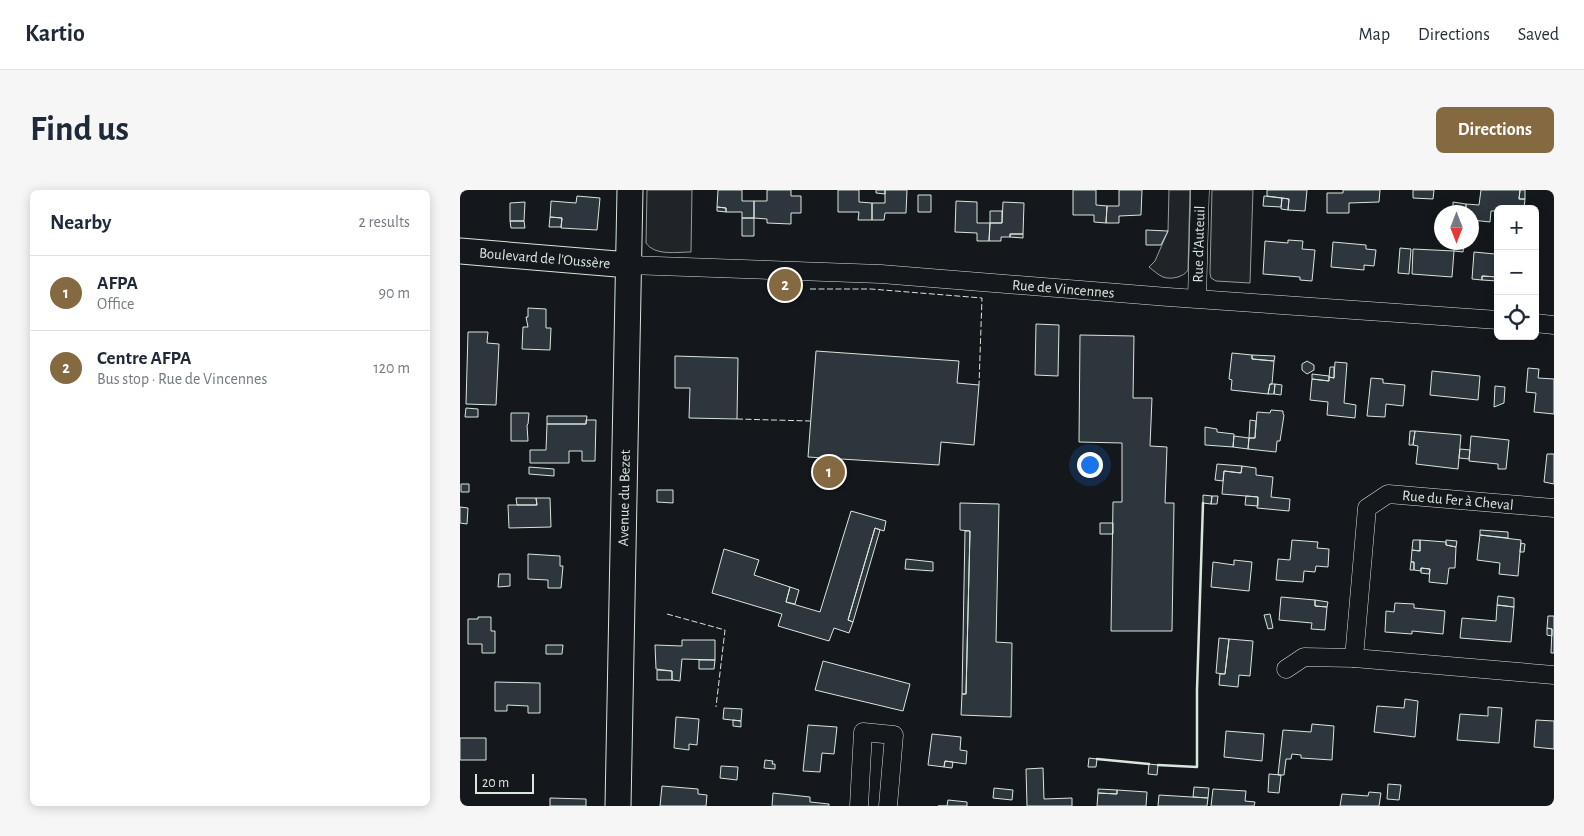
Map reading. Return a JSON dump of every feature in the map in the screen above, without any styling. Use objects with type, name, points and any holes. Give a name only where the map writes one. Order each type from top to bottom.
[{"type":"street","name":"Avenue du Bezet","points":[[618,806],[630,190]]},
{"type":"street","name":"Rue d'Auteuil","points":[[1197,298],[1200,190]]},
{"type":"street","name":"Boulevard de l'Oussère","points":[[460,251],[629,265]]},
{"type":"street","name":"Rue de Vincennes","points":[[629,265],[881,274],[1494,320]]},
{"type":"street","points":[[1539,324],[1554,325]]},
{"type":"street","name":"Rue du Fer à Cheval","points":[[1354,658],[1367,508],[1388,494],[1554,508]]},
{"type":"street","points":[[1286,669],[1304,657],[1354,658],[1554,676]]},
{"type":"street","points":[[859,806],[863,732],[894,735],[888,806]]},
{"type":"shaded area","points":[[647,190],[692,190],[691,252],[660,252],[646,243]]},
{"type":"shaded area","points":[[1169,190],[1190,190],[1188,270],[1180,276],[1166,278],[1149,267],[1155,261],[1168,231]]},
{"type":"shaded area","points":[[1212,190],[1253,190],[1250,283],[1216,281],[1211,278]]},
{"type":"building","points":[[718,190],[742,190],[742,201],[754,201],[754,218],[742,218],[742,212],[726,212],[726,208],[717,207]]},
{"type":"building","points":[[767,190],[791,190],[791,196],[801,196],[801,213],[791,213],[791,224],[767,223],[767,219],[754,218],[754,201],[767,201]]},
{"type":"building","points":[[838,190],[859,190],[859,202],[872,203],[872,220],[858,220],[859,212],[838,212]]},
{"type":"building","points":[[876,190],[885,190],[885,194],[876,193]]},
{"type":"building","points":[[885,190],[907,190],[906,213],[885,213],[884,220],[872,220],[872,203],[885,203]]},
{"type":"building","points":[[1073,190],[1096,190],[1096,205],[1107,206],[1106,223],[1094,222],[1094,215],[1073,215]]},
{"type":"building","points":[[1119,190],[1142,190],[1141,215],[1119,216],[1119,223],[1106,223],[1107,206],[1119,206]]},
{"type":"building","points":[[1267,190],[1307,190],[1305,211],[1288,210],[1289,199],[1267,196]]},
{"type":"building","points":[[1343,190],[1380,190],[1379,202],[1349,203],[1349,213],[1327,213],[1327,193],[1343,193]]},
{"type":"building","points":[[1413,190],[1434,190],[1433,199],[1413,198]]},
{"type":"building","points":[[1481,190],[1520,190],[1519,199],[1525,199],[1524,205],[1494,205],[1494,211],[1491,211],[1490,222],[1479,221]]},
{"type":"building","points":[[1520,190],[1525,190],[1525,199],[1519,199]]},
{"type":"building","points":[[918,195],[931,195],[931,212],[918,212]]},
{"type":"building","points":[[577,196],[600,198],[597,230],[561,228],[562,218],[550,217],[551,201],[576,203]]},
{"type":"building","points":[[1264,196],[1282,198],[1281,207],[1263,206]]},
{"type":"building","points":[[1282,198],[1289,199],[1288,210],[1281,209]]},
{"type":"building","points":[[956,201],[977,202],[977,223],[990,223],[989,241],[977,241],[977,233],[955,232]]},
{"type":"building","points":[[525,202],[524,221],[510,221],[510,203]]},
{"type":"building","points":[[1003,202],[1024,203],[1023,234],[1010,234],[1010,237],[1001,237],[1001,241],[989,241],[990,223],[1002,223]]},
{"type":"building","points":[[1453,202],[1466,204],[1466,205],[1453,205]]},
{"type":"building","points":[[717,207],[726,208],[726,212],[717,211]]},
{"type":"building","points":[[990,211],[1002,211],[1002,223],[990,223]]},
{"type":"building","points":[[550,217],[562,218],[561,227],[549,227]]},
{"type":"building","points":[[742,218],[754,218],[754,236],[742,236]]},
{"type":"building","points":[[510,221],[524,221],[525,228],[511,228]]},
{"type":"building","points":[[1146,230],[1168,231],[1161,245],[1146,245]]},
{"type":"building","points":[[1010,234],[1023,234],[1023,238],[1010,237]]},
{"type":"building","points":[[1288,240],[1303,241],[1302,249],[1315,250],[1312,281],[1300,280],[1300,277],[1263,274],[1265,241],[1288,243]]},
{"type":"building","points":[[1333,242],[1366,245],[1366,249],[1376,250],[1374,266],[1364,265],[1364,270],[1331,267]]},
{"type":"building","points":[[1400,248],[1411,249],[1409,274],[1398,273]]},
{"type":"building","points":[[1413,249],[1454,251],[1452,277],[1412,274]]},
{"type":"building","points":[[1474,252],[1494,254],[1494,277],[1482,276],[1482,280],[1472,279]]},
{"type":"building","points":[[1482,276],[1494,277],[1494,281],[1482,280]]},
{"type":"building","points":[[528,308],[546,309],[546,328],[551,328],[550,350],[522,349],[523,327],[528,327],[526,317],[528,317]]},
{"type":"building","points":[[1036,324],[1059,325],[1058,376],[1035,375]]},
{"type":"building","points":[[468,332],[488,332],[487,343],[499,344],[496,405],[466,404]]},
{"type":"building","points":[[1080,335],[1134,336],[1133,398],[1152,398],[1150,446],[1167,447],[1165,503],[1174,503],[1172,631],[1111,631],[1113,502],[1122,502],[1122,443],[1079,442]]},
{"type":"building","points":[[816,351],[959,361],[957,383],[979,385],[974,445],[941,442],[939,465],[808,457]]},
{"type":"building","points":[[1232,353],[1252,355],[1252,359],[1274,361],[1272,384],[1270,384],[1268,394],[1231,390],[1232,380],[1229,379]]},
{"type":"building","points":[[1252,355],[1275,356],[1274,361],[1252,359]]},
{"type":"building","points":[[675,356],[738,358],[737,419],[689,418],[690,388],[675,388]]},
{"type":"building","points":[[1307,361],[1314,365],[1314,370],[1307,374],[1302,370],[1302,364]]},
{"type":"building","points":[[1335,362],[1347,363],[1344,403],[1356,405],[1355,418],[1327,415],[1328,402],[1310,400],[1312,379],[1329,381],[1329,377],[1334,378]]},
{"type":"building","points":[[1330,367],[1334,367],[1334,378],[1329,377]]},
{"type":"building","points":[[1528,368],[1539,369],[1538,378],[1554,379],[1554,414],[1534,412],[1536,393],[1526,392]]},
{"type":"building","points":[[1432,371],[1480,376],[1478,400],[1430,395]]},
{"type":"building","points":[[1312,374],[1329,376],[1329,381],[1312,379]]},
{"type":"building","points":[[1371,378],[1383,379],[1383,383],[1405,385],[1403,406],[1386,404],[1385,417],[1367,416]]},
{"type":"building","points":[[1270,384],[1275,384],[1274,394],[1268,394]]},
{"type":"building","points":[[1275,384],[1282,385],[1281,395],[1274,394]]},
{"type":"building","points":[[1495,386],[1505,387],[1504,403],[1494,407]]},
{"type":"building","points":[[466,408],[478,409],[478,417],[465,417]]},
{"type":"building","points":[[1271,410],[1283,411],[1284,415],[1280,441],[1277,441],[1276,452],[1248,449],[1249,438],[1255,438],[1257,412],[1270,413]]},
{"type":"building","points":[[511,413],[529,413],[527,425],[528,441],[511,441]]},
{"type":"building","points":[[547,416],[587,416],[586,424],[547,424]]},
{"type":"building","points":[[586,420],[596,420],[595,461],[582,461],[582,451],[569,451],[569,463],[530,463],[530,450],[546,450],[547,424],[586,424]]},
{"type":"building","points":[[1250,420],[1256,421],[1255,438],[1249,438]]},
{"type":"building","points":[[1205,427],[1217,429],[1217,432],[1234,434],[1233,447],[1205,445]]},
{"type":"building","points":[[1410,431],[1415,431],[1413,445],[1409,445]]},
{"type":"building","points":[[1415,431],[1461,435],[1458,469],[1416,464],[1418,446],[1413,445]]},
{"type":"building","points":[[1234,436],[1249,438],[1248,449],[1233,447]]},
{"type":"building","points":[[1471,436],[1509,440],[1506,469],[1498,469],[1498,464],[1469,461]]},
{"type":"building","points":[[1460,449],[1470,450],[1469,459],[1459,458]]},
{"type":"building","points":[[1547,454],[1554,454],[1554,484],[1544,482]]},
{"type":"building","points":[[1217,464],[1242,466],[1241,473],[1224,471],[1223,481],[1215,480]]},
{"type":"building","points":[[1242,466],[1256,468],[1256,475],[1273,477],[1271,497],[1290,499],[1289,511],[1257,508],[1258,497],[1222,494],[1224,471],[1241,473]]},
{"type":"building","points":[[529,467],[554,469],[554,476],[529,474]]},
{"type":"building","points":[[461,484],[469,484],[469,492],[461,492]]},
{"type":"building","points":[[657,490],[673,490],[673,503],[657,502]]},
{"type":"building","points":[[1203,495],[1212,496],[1211,504],[1203,503]]},
{"type":"building","points":[[1212,496],[1218,496],[1217,504],[1211,504]]},
{"type":"building","points":[[1246,496],[1258,497],[1258,506],[1245,505]]},
{"type":"building","points":[[516,498],[536,498],[537,505],[517,505]]},
{"type":"building","points":[[536,498],[550,498],[551,527],[509,528],[508,505],[537,505]]},
{"type":"building","points":[[960,503],[999,504],[996,642],[1012,643],[1011,717],[961,715],[962,694],[966,694],[970,531],[960,530]]},
{"type":"building","points":[[460,507],[468,508],[467,524],[460,523]]},
{"type":"building","points":[[851,511],[886,521],[884,531],[875,528],[848,620],[853,622],[849,633],[834,628],[829,641],[778,626],[782,614],[712,593],[724,549],[759,560],[754,575],[790,587],[786,602],[820,612]]},
{"type":"building","points":[[1100,523],[1113,523],[1113,534],[1100,534]]},
{"type":"building","points":[[875,528],[880,530],[853,622],[848,620]]},
{"type":"building","points":[[1480,530],[1508,532],[1508,538],[1480,535]]},
{"type":"building","points":[[965,531],[970,531],[966,694],[962,694]]},
{"type":"building","points":[[1480,535],[1521,540],[1518,576],[1499,574],[1500,563],[1477,560]]},
{"type":"building","points":[[1292,540],[1318,542],[1317,548],[1329,549],[1328,567],[1316,566],[1315,572],[1304,571],[1303,582],[1276,580],[1278,559],[1290,560]]},
{"type":"building","points":[[1413,540],[1420,540],[1420,551],[1412,550]]},
{"type":"building","points":[[1420,540],[1446,542],[1446,545],[1456,547],[1455,568],[1449,568],[1447,584],[1429,582],[1430,569],[1421,568],[1421,571],[1414,570],[1414,562],[1411,562],[1412,550],[1420,551]]},
{"type":"building","points":[[1446,540],[1457,541],[1456,547],[1446,545]]},
{"type":"building","points":[[1521,543],[1525,544],[1524,552],[1520,552]]},
{"type":"building","points":[[528,554],[560,556],[560,566],[563,566],[561,588],[548,588],[548,580],[528,579]]},
{"type":"building","points":[[906,559],[933,562],[933,571],[905,569]]},
{"type":"building","points":[[1234,560],[1252,562],[1249,591],[1211,587],[1213,562],[1234,565]]},
{"type":"building","points":[[1411,562],[1414,562],[1414,570],[1410,570]]},
{"type":"building","points":[[1421,568],[1430,569],[1429,574],[1421,573]]},
{"type":"building","points":[[499,574],[510,574],[510,586],[498,587]]},
{"type":"building","points":[[790,587],[799,590],[795,604],[786,602]]},
{"type":"building","points":[[1498,596],[1514,598],[1514,607],[1497,605]]},
{"type":"building","points":[[1281,597],[1315,600],[1315,606],[1327,607],[1325,630],[1311,629],[1312,623],[1279,620]]},
{"type":"building","points":[[1315,600],[1328,602],[1327,607],[1315,606]]},
{"type":"building","points":[[1395,603],[1414,604],[1414,608],[1445,611],[1443,634],[1412,631],[1412,634],[1385,632],[1386,611],[1394,612]]},
{"type":"building","points":[[1497,605],[1514,607],[1511,642],[1460,638],[1462,618],[1496,621]]},
{"type":"building","points":[[1270,614],[1273,628],[1268,629],[1264,615]]},
{"type":"building","points":[[1548,616],[1554,616],[1554,653],[1551,653],[1552,629],[1547,628]]},
{"type":"building","points":[[478,617],[491,617],[491,631],[495,631],[495,653],[482,653],[482,644],[468,644],[468,619],[478,619]]},
{"type":"building","points":[[1547,628],[1552,629],[1552,636],[1547,635]]},
{"type":"building","points":[[1219,638],[1229,639],[1225,674],[1216,673]]},
{"type":"building","points":[[1229,639],[1253,641],[1250,676],[1239,675],[1238,687],[1219,685],[1220,674],[1225,674]]},
{"type":"building","points":[[682,640],[715,640],[715,660],[682,659],[680,681],[672,680],[672,671],[656,669],[655,645],[682,646]]},
{"type":"building","points":[[546,645],[563,645],[562,654],[546,654]]},
{"type":"building","points":[[699,660],[715,660],[714,669],[699,669]]},
{"type":"building","points":[[823,661],[910,684],[903,711],[815,690]]},
{"type":"building","points":[[657,670],[672,671],[672,680],[657,680]]},
{"type":"building","points":[[495,682],[540,683],[540,713],[528,713],[528,706],[507,705],[507,711],[495,711]]},
{"type":"building","points":[[1405,699],[1418,701],[1415,737],[1374,732],[1377,706],[1404,708]]},
{"type":"building","points":[[1488,707],[1502,708],[1499,743],[1457,740],[1460,714],[1488,716]]},
{"type":"building","points":[[724,708],[742,709],[741,721],[723,719]]},
{"type":"building","points":[[676,717],[699,719],[697,745],[689,744],[689,750],[674,748]]},
{"type":"building","points":[[733,720],[741,721],[741,727],[733,726]]},
{"type":"building","points":[[1536,720],[1554,721],[1554,749],[1534,747]]},
{"type":"building","points":[[1312,724],[1334,726],[1332,760],[1301,758],[1301,755],[1292,754],[1291,759],[1286,759],[1284,775],[1278,775],[1283,730],[1311,732]]},
{"type":"building","points":[[808,725],[837,727],[834,754],[822,753],[820,772],[803,771]]},
{"type":"building","points":[[1226,731],[1264,734],[1262,761],[1224,757]]},
{"type":"building","points":[[932,734],[961,737],[960,750],[967,751],[966,764],[945,761],[944,767],[928,765]]},
{"type":"building","points":[[460,738],[486,738],[486,760],[460,760]]},
{"type":"building","points":[[1089,758],[1097,759],[1096,767],[1088,767]]},
{"type":"building","points":[[765,760],[773,761],[772,764],[775,764],[775,769],[764,768]]},
{"type":"building","points":[[945,761],[953,762],[952,768],[944,767]]},
{"type":"building","points":[[1149,764],[1158,765],[1157,775],[1148,774]]},
{"type":"building","points":[[721,766],[738,767],[737,780],[720,778]]},
{"type":"building","points":[[1043,768],[1044,799],[1072,798],[1072,806],[1027,806],[1026,769]]},
{"type":"building","points":[[1269,774],[1281,775],[1279,793],[1268,792]]},
{"type":"building","points":[[1388,784],[1401,785],[1399,800],[1387,799]]},
{"type":"building","points":[[662,786],[698,789],[698,794],[707,795],[706,806],[660,806]]},
{"type":"building","points":[[1194,787],[1209,788],[1208,798],[1193,797]]},
{"type":"building","points":[[994,788],[1013,790],[1012,800],[993,798]]},
{"type":"building","points":[[1098,789],[1117,790],[1117,794],[1098,793]]},
{"type":"building","points":[[1213,789],[1246,791],[1245,801],[1255,802],[1254,806],[1211,806]]},
{"type":"building","points":[[1117,790],[1147,792],[1146,806],[1097,806],[1098,793],[1117,794]]},
{"type":"building","points":[[1369,792],[1381,793],[1379,806],[1340,806],[1342,794],[1368,796]]},
{"type":"building","points":[[773,793],[810,797],[810,802],[829,804],[829,806],[772,806]]},
{"type":"building","points":[[1159,795],[1208,798],[1207,806],[1158,806]]},
{"type":"building","points":[[550,798],[586,799],[586,806],[550,806]]},
{"type":"building","points":[[948,800],[967,802],[967,806],[947,806]]},
{"type":"fence","points":[[810,289],[871,289],[982,298],[979,385]]},
{"type":"fence","points":[[737,419],[810,421]]},
{"type":"fence","points":[[667,614],[725,630],[716,707]]},
{"type":"wall","points":[[1158,765],[1197,767],[1197,690],[1203,503]]},
{"type":"wall","points":[[1097,759],[1149,764]]},
{"type":"place","name":"Centre AFPA","points":[[785,285]]},
{"type":"place","name":"AFPA","points":[[829,472]]}]
